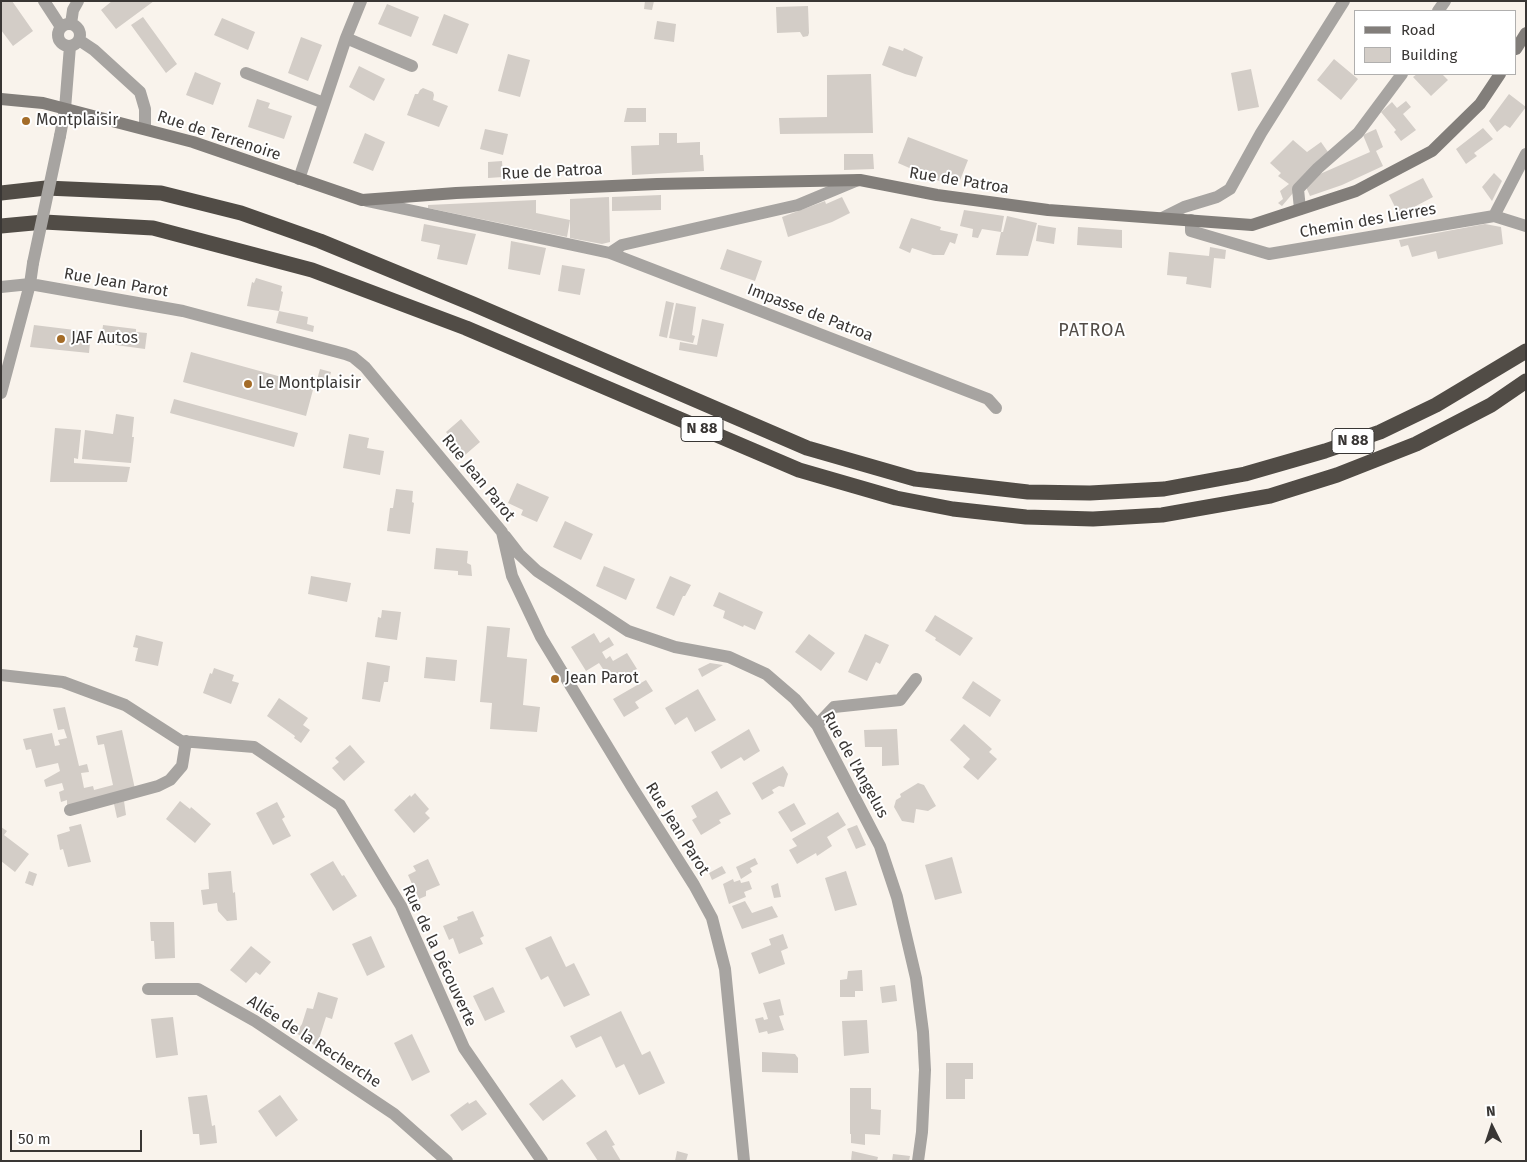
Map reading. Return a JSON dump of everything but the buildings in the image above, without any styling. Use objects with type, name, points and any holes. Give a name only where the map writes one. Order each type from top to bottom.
[{"type":"highway","name":"N 88","points":[[1,194],[46,188],[161,193],[242,213],[320,241],[455,297],[807,448],[915,478],[1028,492],[1090,494],[1164,489],[1245,474],[1298,459],[1380,432],[1428,409],[1526,351]]},
{"type":"highway","name":"N 88","points":[[1,226],[44,222],[153,228],[312,270],[466,328],[799,470],[896,498],[962,510],[1026,517],[1093,519],[1162,515],[1270,496],[1337,475],[1416,444],[1491,405],[1526,381]]},
{"type":"street","points":[[1,394],[30,284],[60,136],[75,43],[80,35],[76,26],[66,25],[44,1]]},
{"type":"street","points":[[78,1],[66,25],[58,32],[60,42],[65,45],[75,43],[94,50],[140,92],[145,109],[145,129]]},
{"type":"street","points":[[299,179],[346,38],[361,1]]},
{"type":"street","points":[[1162,218],[1184,207],[1217,197],[1230,189],[1261,133],[1344,1]]},
{"type":"street","points":[[1517,46],[1526,33]]},
{"type":"street","points":[[346,38],[412,66]]},
{"type":"street","points":[[246,73],[324,103]]},
{"type":"street","points":[[1300,209],[1298,189],[1318,168],[1358,133],[1401,75]]},
{"type":"street","name":"Rue de Patroa","points":[[362,200],[456,193],[647,184],[860,180],[937,195],[1048,210],[1252,224],[1356,191],[1432,151],[1480,104],[1499,75]]},
{"type":"street","name":"Rue de Terrenoire","points":[[1,99],[42,103],[193,142],[362,200]]},
{"type":"street","points":[[1526,154],[1494,216],[1526,226]]},
{"type":"street","points":[[610,252],[622,245],[798,205],[860,180]]},
{"type":"street","name":"Impasse de Patroa","points":[[362,200],[610,252],[988,400],[996,408]]},
{"type":"street","name":"Chemin des Lierres","points":[[1191,220],[1191,231],[1269,254],[1494,216]]},
{"type":"street","name":"Rue Jean Parot","points":[[1,287],[30,284],[183,311],[353,357],[365,367],[502,532],[512,576],[541,637],[632,787],[694,884],[712,918],[725,969],[744,1161]]},
{"type":"street","name":"Rue de l'Angelus","points":[[502,532],[519,554],[537,571],[628,631],[674,647],[729,657],[766,674],[795,699],[817,725],[880,846],[897,897],[916,978],[923,1032],[925,1070],[922,1132],[918,1161]]},
{"type":"street","points":[[1,675],[63,682],[125,705],[181,740],[186,741],[182,766],[170,780],[158,786],[70,810]]},
{"type":"street","points":[[817,725],[834,707],[900,700],[916,679]]},
{"type":"street","name":"Rue de la Découverte","points":[[186,741],[254,747],[340,804],[401,906],[464,1048],[542,1161]]},
{"type":"street","name":"Allée de la Recherche","points":[[148,989],[198,989],[256,1021],[394,1114],[447,1161]]},
{"type":"place","name":"Montplaisir","points":[[26,121]]},
{"type":"place","name":"JAF Autos","points":[[61,339]]},
{"type":"place","name":"Le Montplaisir","points":[[248,384]]},
{"type":"place","name":"Jean Parot","points":[[555,679]]},
{"type":"district","name":"PATROA","points":[[1092,331]]}]
